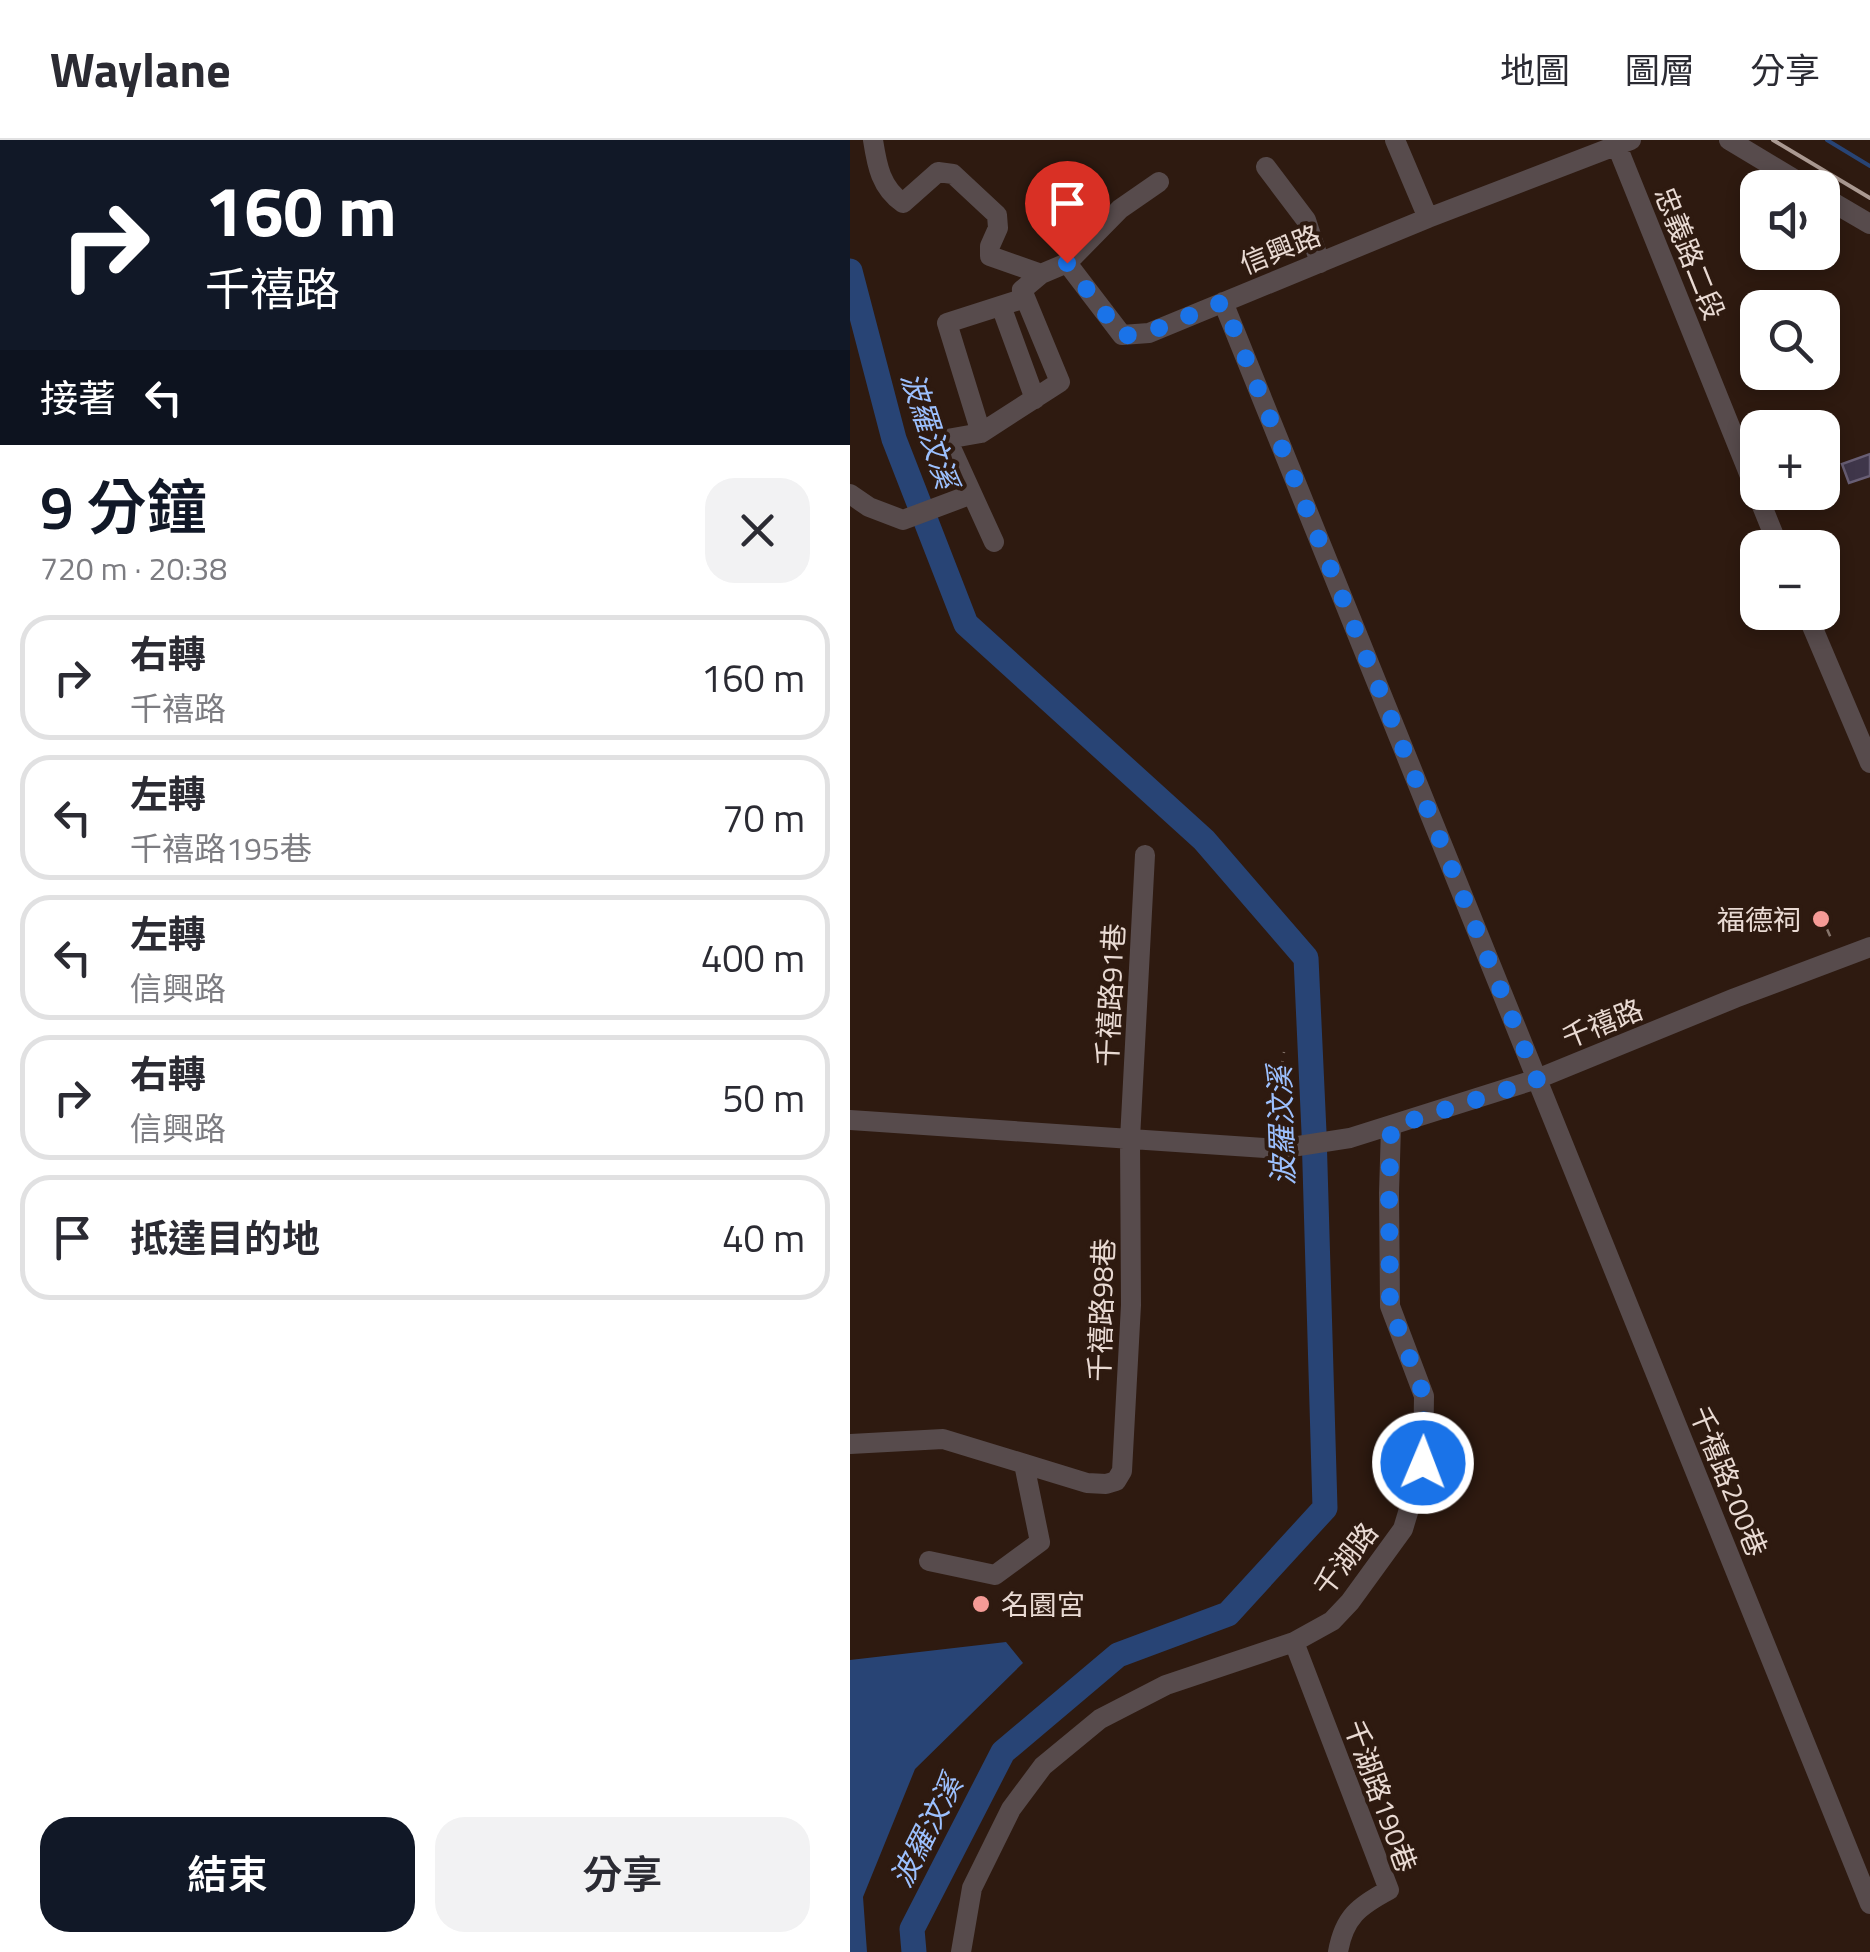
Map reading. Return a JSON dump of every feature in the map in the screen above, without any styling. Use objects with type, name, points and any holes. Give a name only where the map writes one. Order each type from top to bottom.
[{"type":"street","points":[[874,140],[877,164],[890,194],[903,203],[938,172],[953,174],[996,215],[998,228],[990,256],[1041,274]]},
{"type":"street","points":[[1395,140],[1428,218]]},
{"type":"street","points":[[1729,140],[1779,170]]},
{"type":"street","name":"信興路","points":[[1067,263],[1122,336],[1149,332],[1624,143]]},
{"type":"street","name":"忠義路二段","points":[[1624,143],[1772,530]]},
{"type":"street","points":[[1266,167],[1306,220],[1320,263]]},
{"type":"street","points":[[994,542],[947,439],[981,433],[1060,382],[1022,290],[1041,274],[1067,263],[1120,208],[1159,182]]},
{"type":"street","points":[[1840,206],[1870,224]]},
{"type":"street","points":[[981,433],[947,323],[1024,298]]},
{"type":"street","name":"千禧路200巷","points":[[1223,302],[1870,1904]]},
{"type":"street","points":[[1002,306],[1036,398]]},
{"type":"street","points":[[850,494],[869,507],[903,520],[972,494]]},
{"type":"street","points":[[1814,630],[1870,763]]},
{"type":"street","name":"千禧路91巷","points":[[1130,1139],[1145,854]]},
{"type":"street","name":"千禧路","points":[[1274,1149],[1350,1138],[1537,1080],[1870,947]]},
{"type":"street","points":[[850,1120],[1274,1149]]},
{"type":"street","name":"千湖路","points":[[961,1952],[972,1888],[1011,1809],[1043,1766],[1100,1719],[1166,1685],[1294,1642],[1332,1621],[1403,1528],[1423,1463],[1424,1396],[1390,1306],[1391,1127]]},
{"type":"street","name":"千禧路98巷","points":[[1024,1464],[1106,1484],[1116,1481],[1122,1471],[1131,1305],[1130,1139]]},
{"type":"street","points":[[850,1444],[943,1439],[1024,1464],[1040,1542],[995,1574],[929,1561]]},
{"type":"street","name":"千湖路190巷","points":[[1294,1642],[1390,1890],[1361,1905],[1341,1934],[1338,1952]]},
{"type":"path","points":[[1274,1149],[1284,1052]]},
{"type":"water","points":[[1006,1642],[1023,1663],[915,1769],[863,1897],[867,1952],[850,1952],[850,1660]]},
{"type":"building","points":[[1870,454],[1870,476],[1849,483],[1842,464]]},
{"type":"waterway","points":[[1827,140],[1870,166]]},
{"type":"waterway","name":"波羅汶溪","points":[[850,271],[894,439],[966,624],[1204,840],[1306,958],[1314,1132],[1325,1508],[1228,1614],[1118,1655],[1003,1752],[912,1929],[914,1952]]},
{"type":"railway","points":[[1773,140],[1870,198]]},
{"type":"place","name":"福德祠","points":[[1821,919]]},
{"type":"place","name":"名園宮","points":[[981,1604]]},
{"type":"route","points":[[1067,263],[1122,336],[1149,332],[1223,302],[1537,1080],[1391,1127],[1390,1306],[1424,1396],[1423,1463]]}]
